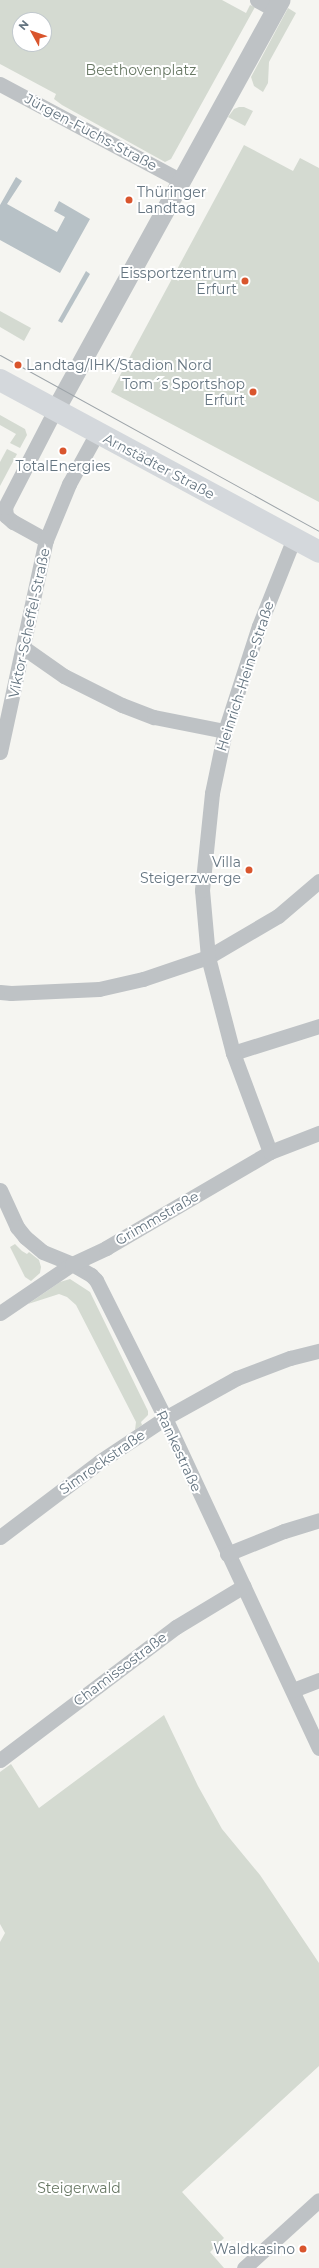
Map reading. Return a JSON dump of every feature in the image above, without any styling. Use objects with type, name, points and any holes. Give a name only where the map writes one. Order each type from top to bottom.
[{"type":"main road","name":"Arnstädter Straße","points":[[0,380],[319,552]]},
{"type":"street","points":[[55,410],[182,181],[277,5],[257,0]]},
{"type":"street","name":"Jürgen-Fuchs-Straße","points":[[0,84],[182,181]]},
{"type":"street","name":"Viktor-Scheffel-Straße","points":[[46,540],[13,522],[6,516],[6,507],[11,494],[55,410]]},
{"type":"street","name":"Viktor-Scheffel-Straße","points":[[0,752],[24,648],[46,540],[69,484],[98,433]]},
{"type":"street","name":"Heinrich-Heine-Straße","points":[[270,1152],[233,1053],[208,957],[202,890],[205,844],[212,793],[225,731],[259,626],[294,538]]},
{"type":"street","points":[[24,648],[80,685],[122,705],[154,717],[225,731]]},
{"type":"street","points":[[0,992],[11,993],[98,989],[142,979],[208,957],[278,916],[319,881]]},
{"type":"street","points":[[233,1053],[319,1026]]},
{"type":"street","name":"Grimmstraße","points":[[0,1313],[72,1264],[106,1248],[270,1152],[319,1133]]},
{"type":"street","name":"Rankestraße","points":[[0,1190],[17,1227],[25,1237],[43,1252],[72,1264],[91,1275],[96,1280],[165,1418],[227,1554],[244,1586],[319,1748]]},
{"type":"street","name":"Simrockstraße","points":[[0,1537],[99,1462],[165,1418],[237,1378],[290,1358],[319,1351]]},
{"type":"street","points":[[227,1554],[284,1531],[319,1520]]},
{"type":"street","name":"Chamissostraße","points":[[0,1760],[176,1627],[244,1586]]},
{"type":"street","points":[[293,1690],[319,1680]]},
{"type":"street","points":[[244,2268],[319,2200]]},
{"type":"green space","name":"Beethovenplatz","points":[[0,0],[222,0],[246,13],[250,5],[255,7],[171,159],[165,162],[62,105],[54,99],[56,94],[0,64]]},
{"type":"green space","points":[[288,8],[296,13],[269,62],[268,83],[263,92],[254,86],[251,77]]},
{"type":"green space","points":[[244,107],[253,111],[245,126],[228,117],[234,109]]},
{"type":"green space","name":"Eissportzentrum Erfurt","points":[[244,145],[293,171],[300,158],[319,168],[319,502],[111,392]]},
{"type":"green space","points":[[0,311],[31,328],[24,341],[0,327]]},
{"type":"green space","points":[[0,415],[25,429],[27,435],[20,448],[10,443],[16,434],[0,425]]},
{"type":"green space","points":[[7,449],[17,454],[0,486],[0,462]]},
{"type":"green space","points":[[15,1244],[22,1251],[27,1254],[29,1252],[39,1260],[41,1267],[40,1273],[31,1281],[25,1277],[10,1247]]},
{"type":"green space","points":[[70,1279],[90,1292],[148,1411],[148,1415],[141,1422],[142,1425],[135,1430],[136,1422],[76,1305],[67,1297],[59,1294],[28,1304],[60,1282]]},
{"type":"green space","name":"Steigerwald","points":[[164,1715],[198,1786],[222,1829],[260,1875],[319,1963],[319,2066],[182,2192],[224,2238],[210,2252],[224,2268],[0,2268],[0,1942],[5,1933],[0,1924],[0,1772],[11,1764],[39,1808]]},
{"type":"shaded area","points":[[16,177],[22,181],[7,204],[57,232],[65,217],[54,211],[59,201],[90,219],[60,273],[0,240],[0,205]]},
{"type":"shaded area","points":[[86,271],[90,274],[62,323],[58,321]]},
{"type":"tram line","points":[[0,355],[319,531]]},
{"type":"place","name":"Thüringer Landtag","points":[[129,200]]},
{"type":"place","name":"Eissportzentrum Erfurt","points":[[245,281]]},
{"type":"place","name":"Landtag/IHK/Stadion Nord","points":[[18,365]]},
{"type":"place","name":"Tom´s Sportshop Erfurt","points":[[253,392]]},
{"type":"place","name":"TotalEnergies","points":[[63,451]]},
{"type":"place","name":"Villa Steigerzwerge","points":[[249,870]]},
{"type":"place","name":"Waldkasino","points":[[303,2249]]}]
